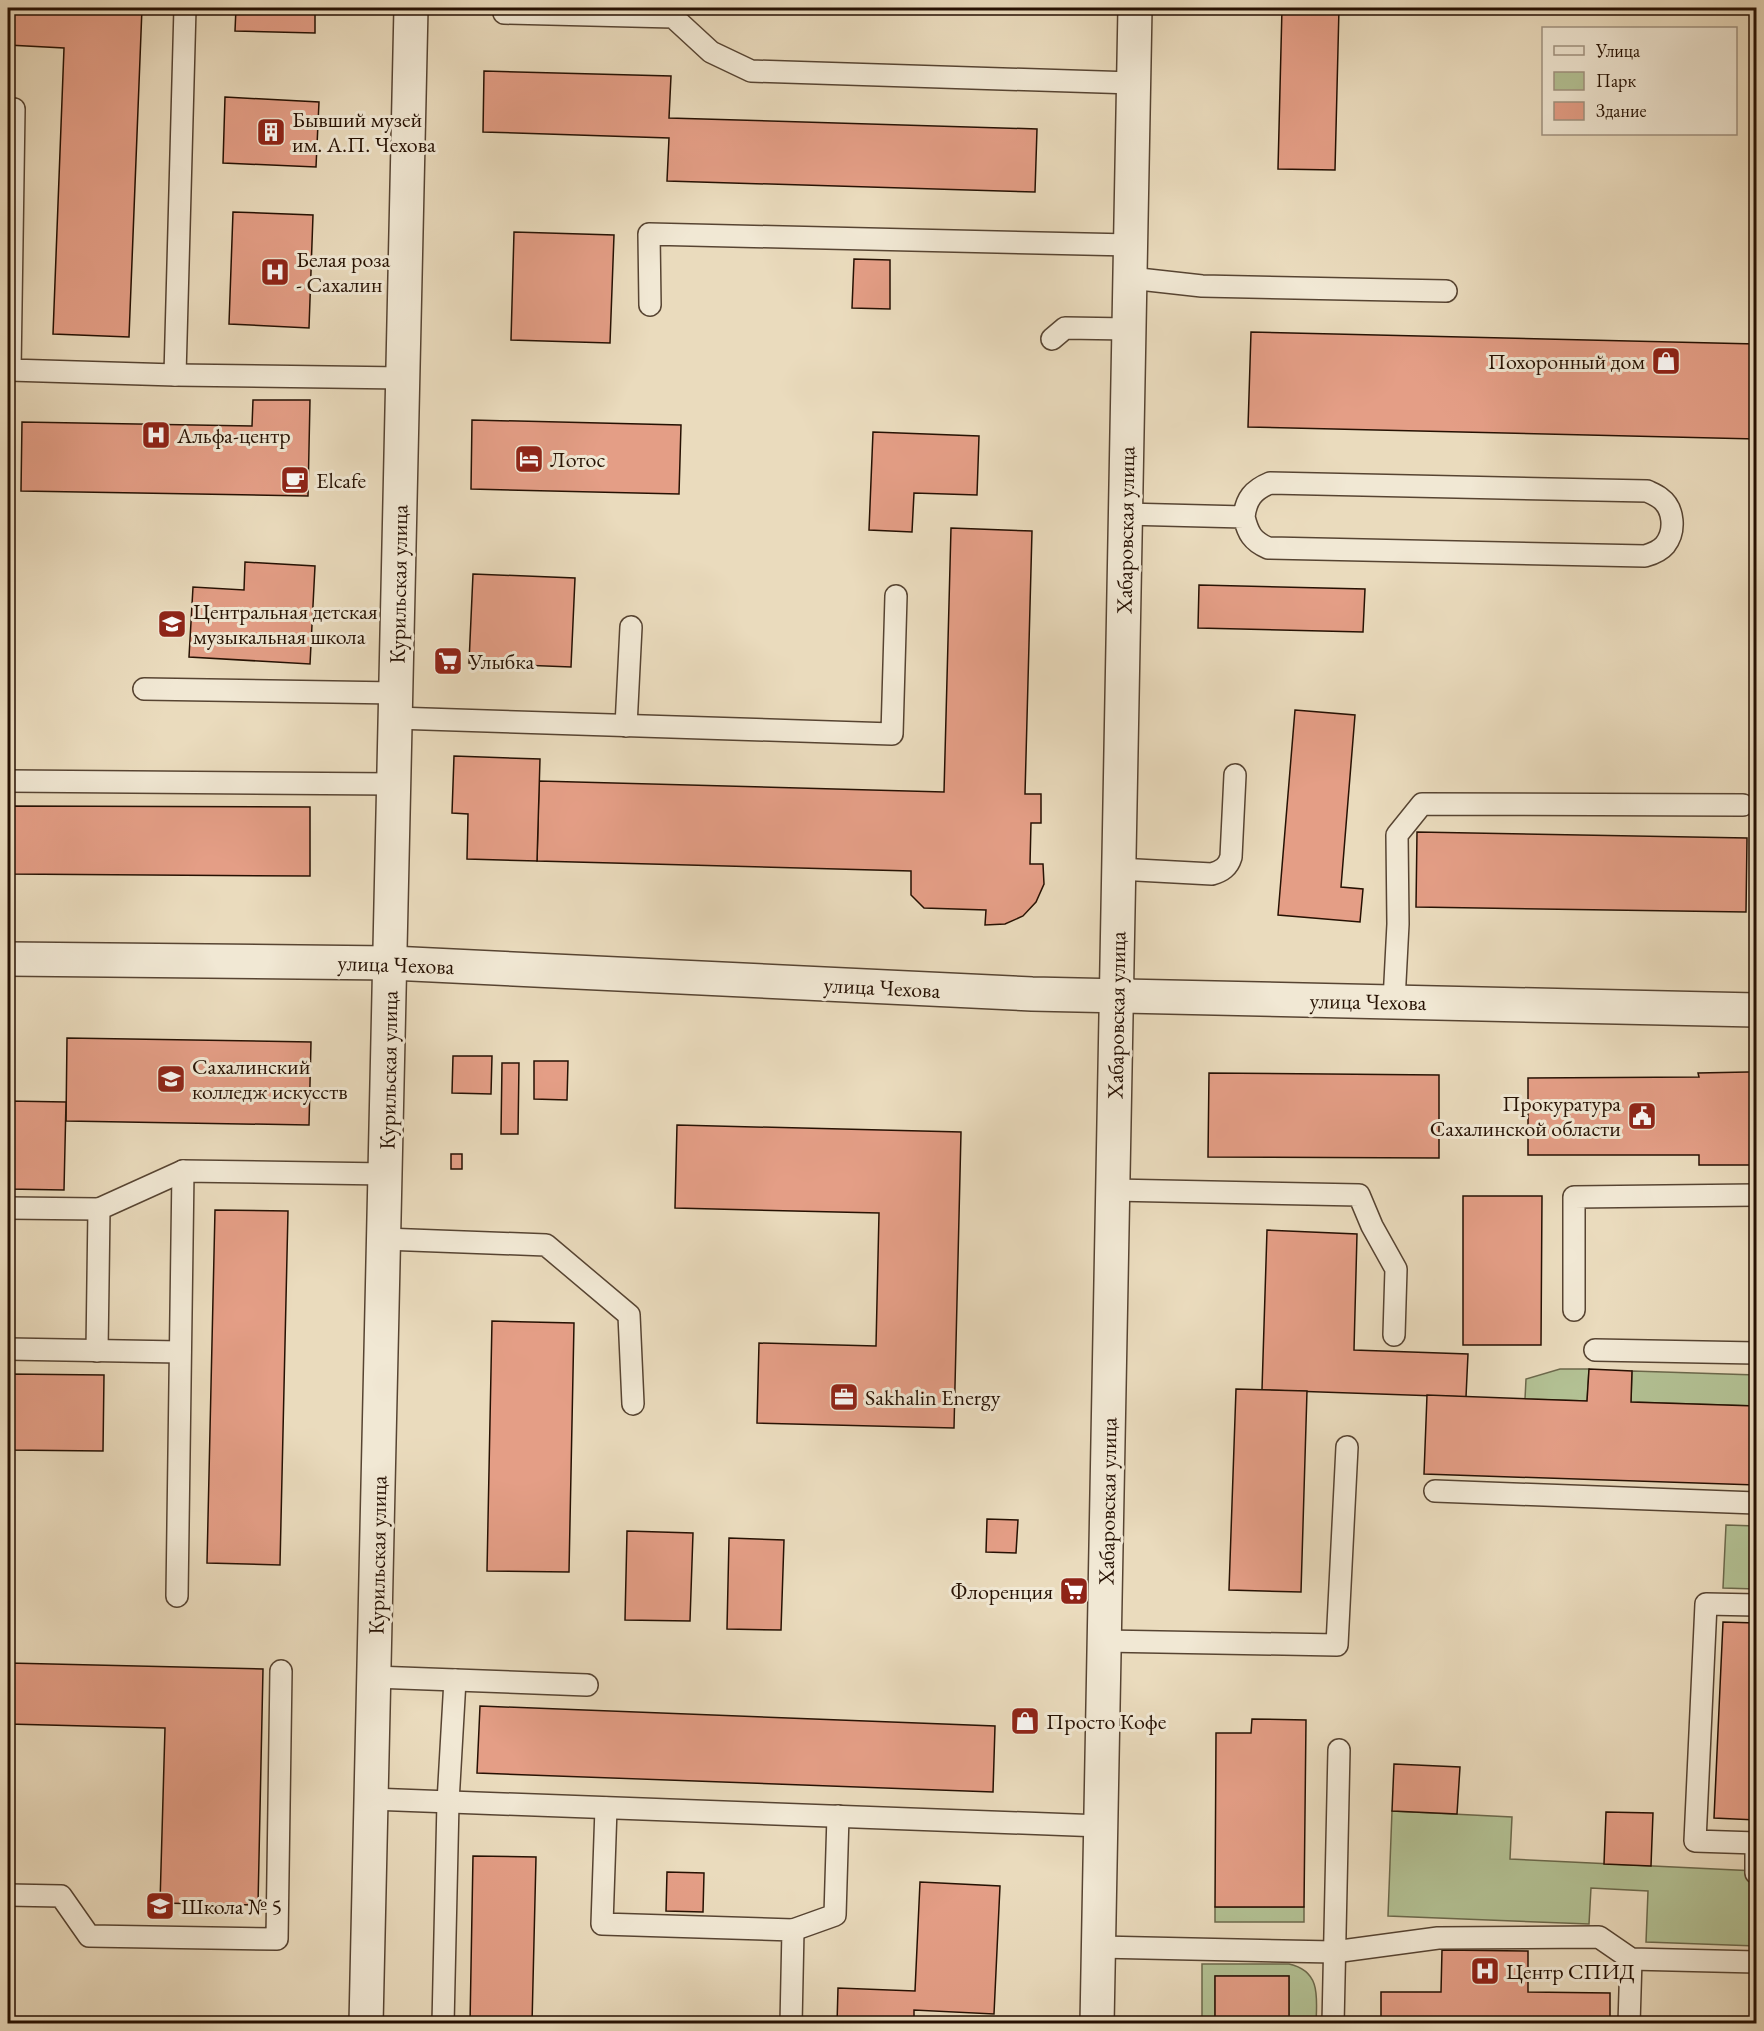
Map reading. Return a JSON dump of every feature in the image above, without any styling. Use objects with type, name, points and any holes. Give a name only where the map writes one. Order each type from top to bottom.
[{"type":"street","name":"Курильская улица","points":[[366,2024],[411,8]]},
{"type":"street","name":"Хабаровская улица","points":[[1097,2024],[1135,8]]},
{"type":"street","name":"улица Чехова","points":[[8,959],[391,963],[1116,997],[1756,1010]]},
{"type":"lane","points":[[175,375],[185,8]]},
{"type":"lane","points":[[504,13],[673,17],[711,52],[751,71],[1133,83]]},
{"type":"lane","points":[[8,109],[14,109],[10,370],[403,378]]},
{"type":"lane","points":[[650,305],[649,234],[1130,245]]},
{"type":"lane","points":[[1130,278],[1202,286],[1446,291]]},
{"type":"lane","points":[[1052,339],[1065,328],[1129,329]]},
{"type":"lane","points":[[1270,483],[1647,491],[1660,498],[1668,507],[1672,519],[1671,534],[1665,546],[1645,556],[1268,548],[1258,544],[1252,538],[1247,531],[1244,517],[1246,504],[1252,493],[1270,483]]},
{"type":"lane","points":[[1125,514],[1244,517]]},
{"type":"lane","points":[[144,689],[396,705],[626,726],[892,734],[896,596]]},
{"type":"lane","points":[[626,726],[631,627]]},
{"type":"lane","points":[[1118,869],[1212,874],[1224,869],[1231,857],[1235,775]]},
{"type":"lane","points":[[8,781],[394,784]]},
{"type":"lane","points":[[1394,1001],[1398,924],[1397,835],[1422,804],[1743,805]]},
{"type":"lane","points":[[8,1208],[99,1209],[183,1171],[386,1174]]},
{"type":"lane","points":[[177,1596],[183,1171]]},
{"type":"lane","points":[[1113,1190],[1359,1195],[1372,1226],[1396,1269],[1394,1335]]},
{"type":"lane","points":[[1574,1310],[1574,1197],[1756,1195]]},
{"type":"lane","points":[[97,1350],[99,1209]]},
{"type":"lane","points":[[384,1239],[546,1245],[629,1315],[633,1404]]},
{"type":"lane","points":[[8,1349],[180,1352]]},
{"type":"lane","points":[[1595,1350],[1756,1353]]},
{"type":"lane","points":[[1104,1641],[1337,1645],[1347,1447]]},
{"type":"lane","points":[[1435,1491],[1756,1503]]},
{"type":"lane","points":[[1756,1605],[1706,1604],[1695,1841],[1756,1843]]},
{"type":"lane","points":[[8,1895],[62,1896],[89,1936],[277,1939],[281,1671]]},
{"type":"lane","points":[[374,1677],[587,1685]]},
{"type":"lane","points":[[443,2024],[448,1802],[455,1680]]},
{"type":"lane","points":[[1333,2024],[1339,1750]]},
{"type":"lane","points":[[371,1798],[1101,1826]]},
{"type":"lane","points":[[606,1808],[602,1924],[793,1930],[835,1915],[838,1816]]},
{"type":"lane","points":[[1756,1848],[1756,1873]]},
{"type":"lane","points":[[790,2024],[793,1930]]},
{"type":"lane","points":[[1100,1947],[1334,1952],[1438,1938],[1599,1937],[1631,1959],[1756,1962]]},
{"type":"lane","points":[[1629,2024],[1631,1959]]},
{"type":"green space","points":[[1560,1369],[1589,1369],[1587,1401],[1525,1399],[1526,1379]]},
{"type":"green space","points":[[1632,1371],[1756,1375],[1756,1406],[1631,1402]]},
{"type":"green space","points":[[1726,1525],[1756,1526],[1756,1589],[1723,1588]]},
{"type":"green space","points":[[1392,1811],[1512,1817],[1510,1859],[1756,1871],[1756,1946],[1646,1942],[1648,1891],[1591,1888],[1589,1924],[1388,1916]]},
{"type":"green space","points":[[1215,1907],[1304,1907],[1304,1922],[1215,1922]]},
{"type":"green space","points":[[1202,1964],[1289,1964],[1299,1967],[1307,1973],[1315,1986],[1316,2023],[1289,2023],[1289,1976],[1215,1976],[1215,2023],[1202,2024]]},
{"type":"building","points":[[8,8],[142,8],[129,337],[53,334],[64,48],[8,45]]},
{"type":"building","points":[[236,8],[315,8],[315,33],[235,31]]},
{"type":"building","points":[[1282,8],[1339,8],[1335,170],[1278,169]]},
{"type":"building","points":[[484,71],[671,76],[669,118],[1037,129],[1035,192],[667,181],[669,138],[483,132]]},
{"type":"building","name":"Бывший музей им. А.П. Чехова","points":[[225,97],[319,102],[316,167],[223,163]]},
{"type":"building","points":[[233,212],[313,215],[309,328],[229,324]]},
{"type":"building","points":[[514,232],[614,235],[610,343],[511,340]]},
{"type":"building","points":[[854,259],[890,260],[890,309],[852,308]]},
{"type":"building","points":[[1251,332],[1756,344],[1756,439],[1248,427]]},
{"type":"building","points":[[253,400],[310,400],[308,496],[21,491],[22,422],[252,426]]},
{"type":"building","points":[[472,420],[681,425],[679,494],[471,489]]},
{"type":"building","points":[[873,432],[979,436],[977,495],[914,493],[912,532],[869,530]]},
{"type":"building","points":[[951,528],[1032,531],[1025,794],[1041,794],[1041,823],[1031,823],[1030,864],[1043,864],[1044,884],[1036,902],[1023,916],[1005,924],[985,925],[986,910],[924,908],[911,895],[911,871],[537,861],[539,781],[944,792]]},
{"type":"building","points":[[245,562],[315,566],[310,664],[189,657],[193,587],[244,590]]},
{"type":"building","points":[[473,574],[575,578],[571,667],[469,663]]},
{"type":"building","points":[[1199,585],[1365,589],[1363,632],[1198,628]]},
{"type":"building","points":[[1295,710],[1355,715],[1341,887],[1363,889],[1360,922],[1278,915]]},
{"type":"building","points":[[454,756],[540,759],[537,861],[467,859],[468,814],[452,813]]},
{"type":"building","points":[[8,806],[310,807],[310,876],[8,874]]},
{"type":"building","points":[[1417,832],[1747,838],[1746,912],[1416,907]]},
{"type":"building","points":[[67,1038],[311,1042],[309,1125],[66,1121]]},
{"type":"building","points":[[453,1056],[492,1056],[491,1094],[452,1093]]},
{"type":"building","points":[[534,1061],[568,1061],[567,1100],[534,1099]]},
{"type":"building","points":[[502,1063],[519,1063],[518,1134],[501,1134]]},
{"type":"building","name":"Прокуратура Сахалинской области","points":[[1756,1072],[1756,1165],[1699,1165],[1699,1155],[1528,1155],[1528,1078],[1699,1077],[1698,1073]]},
{"type":"building","points":[[1209,1073],[1439,1075],[1439,1158],[1208,1157]]},
{"type":"building","points":[[8,1101],[66,1102],[64,1190],[8,1189]]},
{"type":"building","points":[[677,1125],[961,1132],[954,1428],[757,1423],[759,1343],[876,1346],[879,1213],[675,1208]]},
{"type":"building","points":[[451,1154],[462,1154],[462,1169],[451,1169]]},
{"type":"building","points":[[1463,1196],[1542,1196],[1541,1345],[1463,1345]]},
{"type":"building","points":[[215,1210],[288,1211],[280,1565],[207,1563]]},
{"type":"building","points":[[1267,1230],[1357,1234],[1354,1350],[1468,1354],[1466,1397],[1262,1390]]},
{"type":"building","points":[[492,1321],[574,1323],[569,1572],[487,1571]]},
{"type":"building","points":[[1589,1369],[1632,1371],[1631,1402],[1756,1406],[1756,1485],[1424,1474],[1427,1395],[1587,1401]]},
{"type":"building","points":[[8,1374],[104,1375],[103,1451],[8,1450]]},
{"type":"building","points":[[1236,1389],[1307,1391],[1301,1592],[1229,1590]]},
{"type":"building","points":[[987,1519],[1018,1520],[1016,1553],[986,1552]]},
{"type":"building","points":[[627,1531],[693,1533],[690,1621],[625,1620]]},
{"type":"building","points":[[729,1538],[784,1540],[781,1630],[727,1629]]},
{"type":"building","points":[[1723,1622],[1756,1623],[1756,1820],[1714,1818]]},
{"type":"building","points":[[8,1663],[263,1669],[258,1905],[160,1903],[165,1728],[8,1724]]},
{"type":"building","points":[[480,1706],[995,1726],[993,1792],[477,1773]]},
{"type":"building","points":[[1252,1719],[1306,1720],[1304,1907],[1215,1907],[1216,1733],[1251,1733]]},
{"type":"building","points":[[1394,1764],[1460,1767],[1457,1814],[1392,1811]]},
{"type":"building","points":[[1606,1812],[1653,1813],[1651,1866],[1604,1864]]},
{"type":"building","points":[[473,1856],[536,1857],[532,2024],[470,2024]]},
{"type":"building","points":[[667,1872],[704,1873],[703,1912],[666,1911]]},
{"type":"building","points":[[920,1882],[1000,1886],[994,2014],[914,2010],[914,2024],[837,2024],[838,1988],[915,1991]]},
{"type":"building","name":"Центр СПИД","points":[[1442,1950],[1528,1951],[1528,1992],[1610,1993],[1610,2024],[1381,2024],[1381,1992],[1441,1992]]},
{"type":"building","points":[[1215,1976],[1289,1976],[1289,2024],[1215,2024]]},
{"type":"place","name":"Бывший музей им. А.П. Чехова","points":[[271,132]]},
{"type":"place","name":"Белая роза - Сахалин","points":[[275,272]]},
{"type":"place","name":"Похоронный дом","points":[[1666,361]]},
{"type":"place","name":"Альфа-центр","points":[[156,435]]},
{"type":"place","name":"Лотос","points":[[529,459]]},
{"type":"place","name":"Elcafe","points":[[295,480]]},
{"type":"place","name":"Центральная детская музыкальная школа","points":[[172,624]]},
{"type":"place","name":"Улыбка","points":[[448,661]]},
{"type":"place","name":"Сахалинский колледж искусств","points":[[171,1079]]},
{"type":"place","name":"Прокуратура Сахалинской области","points":[[1642,1116]]},
{"type":"place","name":"Sakhalin Energy","points":[[844,1397]]},
{"type":"place","name":"Флоренция","points":[[1074,1591]]},
{"type":"place","name":"Просто Кофе","points":[[1025,1721]]},
{"type":"place","name":"Школа № 5","points":[[160,1906]]},
{"type":"place","name":"Центр СПИД","points":[[1485,1971]]}]
